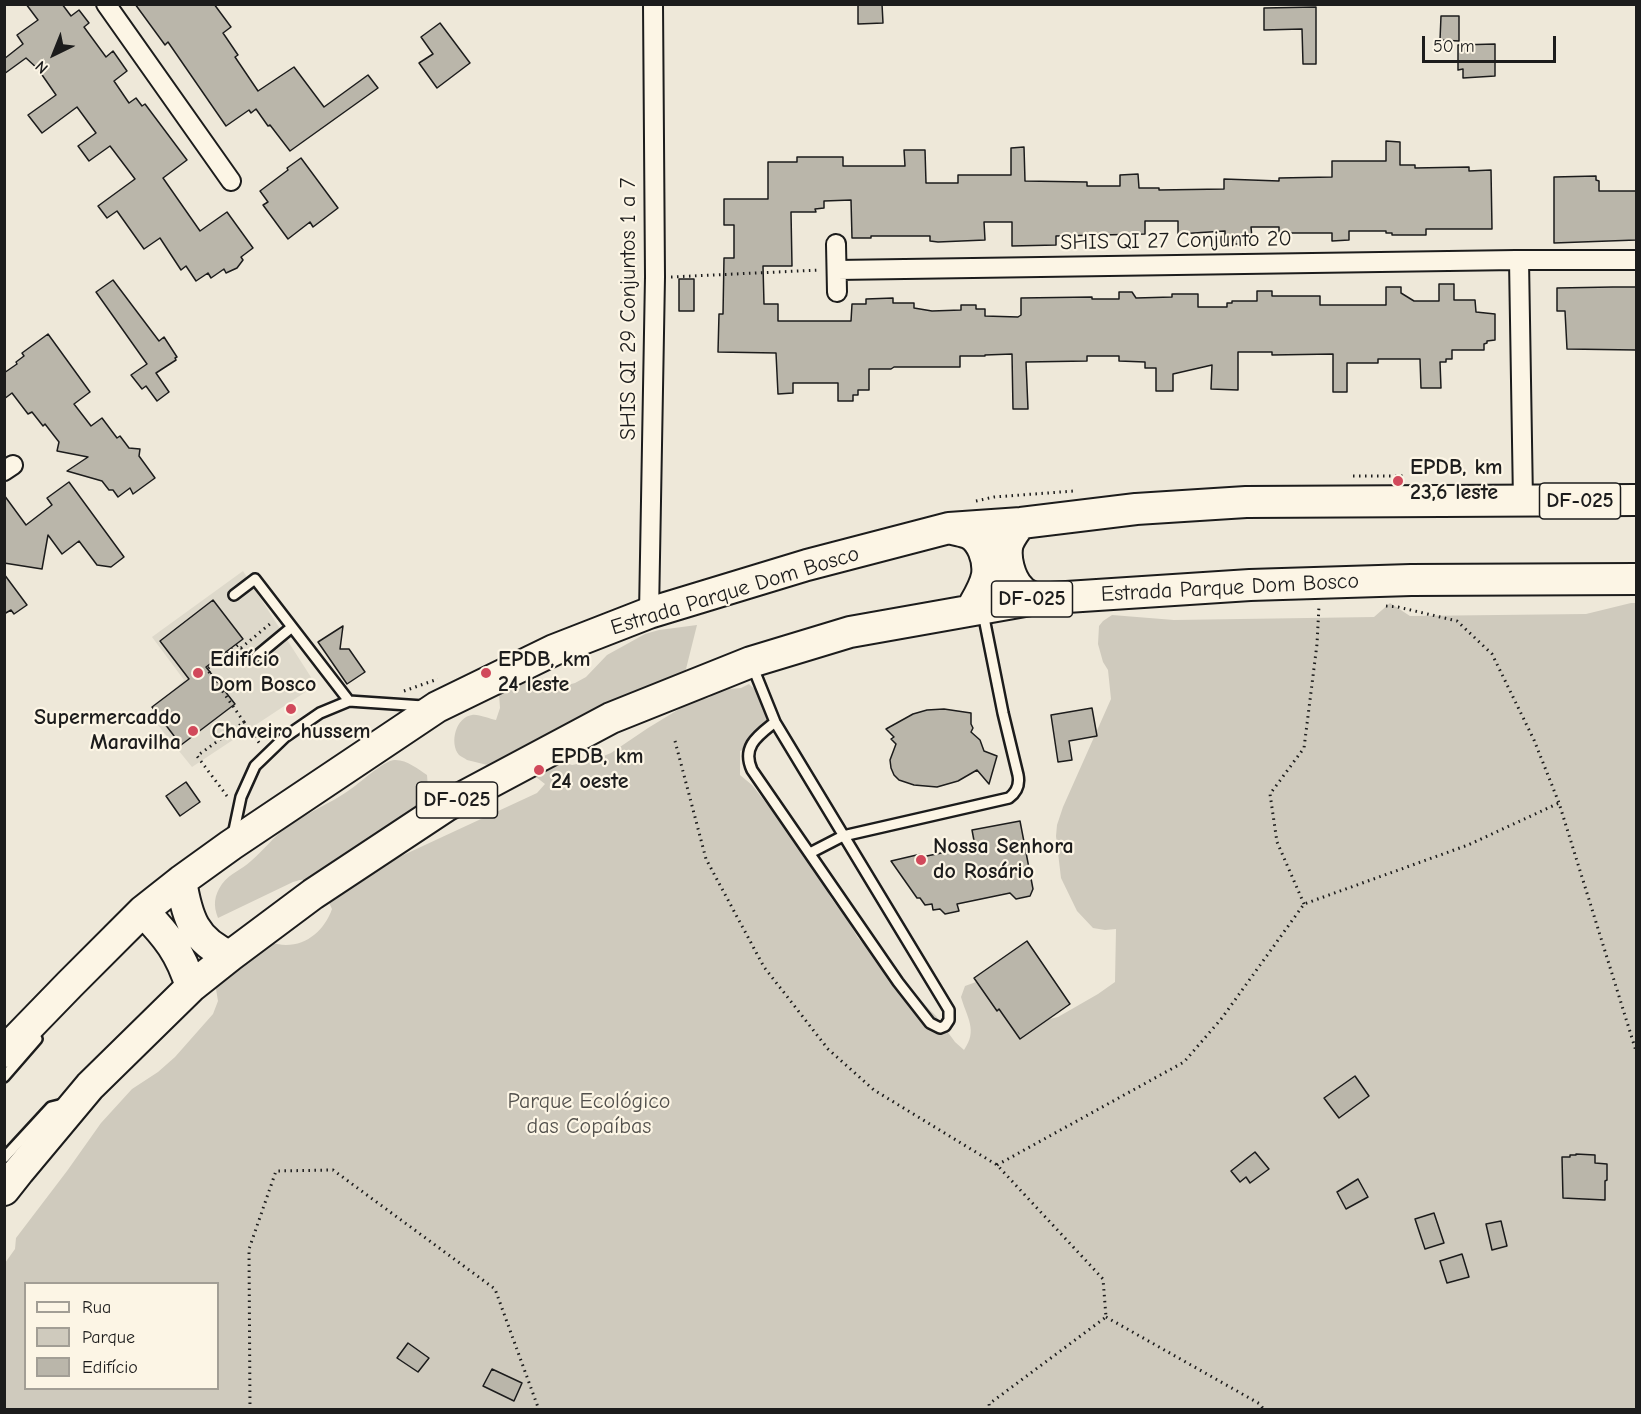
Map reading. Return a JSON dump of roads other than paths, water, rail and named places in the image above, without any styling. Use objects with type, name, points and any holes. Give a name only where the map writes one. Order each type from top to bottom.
[{"type":"main road","name":"Estrada Parque Dom Bosco","points":[[4,1052],[143,911],[231,845],[437,707],[554,650],[649,613],[807,565],[949,528],[1136,509],[1246,502],[1636,500]]},
{"type":"main road","points":[[1021,522],[1008,544],[1010,573],[1019,588],[1036,599]]},
{"type":"main road","points":[[949,528],[968,533],[976,538],[984,553],[987,574],[976,608]]},
{"type":"main road","name":"Estrada Parque Dom Bosco","points":[[4,1190],[90,1086],[192,987],[313,894],[446,806],[611,718],[751,662],[850,632],[1036,599],[1250,585],[1411,580],[1636,579]]},
{"type":"main road","points":[[181,881],[185,904],[193,926],[214,950],[230,956]]},
{"type":"main road","points":[[143,911],[166,936],[185,967],[192,987]]},
{"type":"street","points":[[106,4],[231,181]]},
{"type":"street","name":"SHIS QI 29 Conjuntos 1 a 7","points":[[649,613],[655,278],[653,4]]},
{"type":"street","points":[[836,244],[837,292]]},
{"type":"street","points":[[1518,260],[1523,501]]},
{"type":"street","name":"SHIS QI 27 Conjunto 20","points":[[837,270],[1636,260]]},
{"type":"lane","points":[[234,596],[255,579],[349,701]]},
{"type":"lane","points":[[810,854],[843,836],[1009,798],[1014,794],[1019,782],[1018,775],[976,608]]},
{"type":"lane","points":[[257,656],[292,627]]},
{"type":"lane","points":[[751,662],[775,722],[949,1010],[950,1020],[942,1028],[930,1023],[898,982],[749,764],[748,757],[753,742],[775,722]]},
{"type":"lane","points":[[231,845],[241,797],[255,766],[285,737],[320,713],[349,701],[437,707]]},
{"type":"lane","points":[[60,1011],[70,984]]},
{"type":"lane","points":[[4,1077],[46,1028]]},
{"type":"lane","points":[[4,1158],[51,1107],[79,1100]]},
{"type":"place","name":"EPDB, km 23,6 leste","points":[[1398,481]]},
{"type":"place","name":"Edifício Dom Bosco","points":[[198,673]]},
{"type":"place","name":"EPDB, km 24 leste","points":[[486,673]]},
{"type":"place","name":"Chaveiro hussem","points":[[291,709]]},
{"type":"place","name":"Supermercaddo Maravilha","points":[[193,731]]},
{"type":"place","name":"EPDB, km 24 oeste","points":[[539,770]]},
{"type":"place","name":"Nossa Senhora do Rosário","points":[[921,860]]},
{"type":"park label","name":"Parque Ecológico das Copaíbas","points":[[589,1114]]}]
